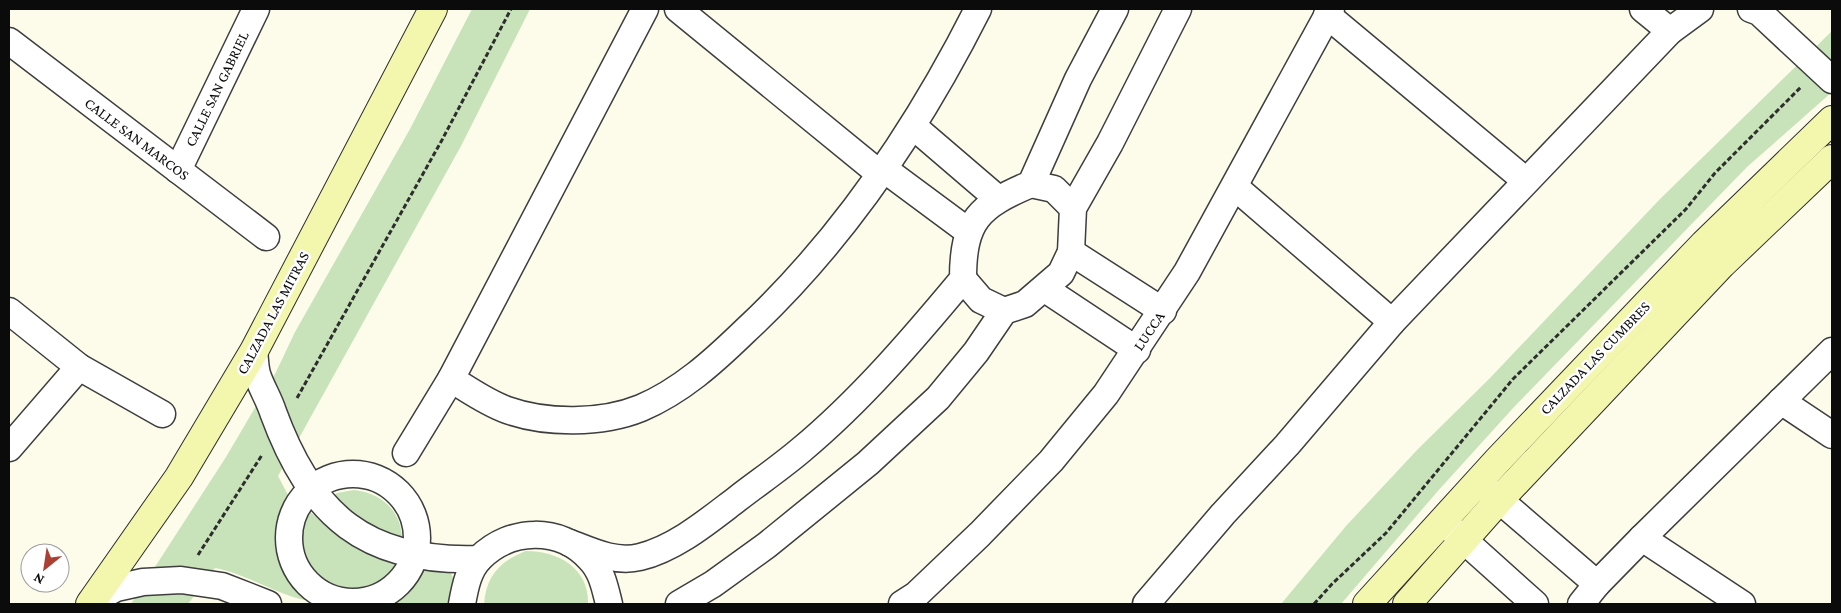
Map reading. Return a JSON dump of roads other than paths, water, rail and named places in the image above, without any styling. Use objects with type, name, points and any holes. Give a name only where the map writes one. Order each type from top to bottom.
[{"type":"street","name":"CALLE SAN GABRIEL","points":[[178,170],[256,9]]},
{"type":"street","name":"CALZADA LAS MITRAS","points":[[90,603],[179,477],[254,351],[433,9]]},
{"type":"street","points":[[406,453],[451,379],[644,9]]},
{"type":"street","points":[[678,9],[882,171],[969,232]]},
{"type":"street","points":[[451,379],[480,398],[508,410],[539,418],[605,418],[640,408],[668,394],[699,373],[754,324],[796,281],[882,171],[914,126],[978,9]]},
{"type":"street","points":[[1031,184],[1078,79],[1115,9]]},
{"type":"street","points":[[679,604],[713,584],[767,545],[894,440],[938,398],[976,352],[1004,311],[1025,304],[1061,274],[1071,252],[1073,208],[1106,151],[1178,9]]},
{"type":"street","points":[[1644,9],[1670,31]]},
{"type":"street","points":[[1146,604],[1223,514],[1287,445],[1392,322],[1670,31],[1700,9]]},
{"type":"street","points":[[1751,9],[1759,12],[1825,75]]},
{"type":"street","points":[[1329,12],[1526,181]]},
{"type":"street","name":"LUCCA","points":[[902,604],[916,595],[980,534],[1051,461],[1083,424],[1137,350],[1163,311],[1235,187],[1329,12]]},
{"type":"street","name":"CALLE SAN MARCOS","points":[[9,41],[266,237]]},
{"type":"street","name":"CALZADA LAS CUMBRES","points":[[1366,604],[1478,482],[1704,244],[1832,120]]},
{"type":"street","points":[[914,126],[997,198]]},
{"type":"street","name":"CALZADA LAS CUMBRES","points":[[1408,604],[1499,500],[1722,264],[1832,159]]},
{"type":"street","points":[[1004,311],[981,300],[963,279],[963,261],[969,232],[981,213],[997,198],[1031,184],[1054,189],[1073,208]]},
{"type":"street","points":[[1235,187],[1392,322]]},
{"type":"street","points":[[1071,252],[1163,311]]},
{"type":"street","points":[[462,604],[467,581],[479,559],[498,544],[522,535],[547,535],[621,559],[640,557],[684,537],[802,450],[888,366],[963,279]]},
{"type":"street","points":[[1045,289],[1137,350]]},
{"type":"street","points":[[9,311],[79,366],[162,414]]},
{"type":"street","points":[[254,351],[257,374],[280,429],[311,489],[333,514],[356,533],[391,550],[443,560],[479,559]]},
{"type":"street","points":[[1581,604],[1597,584],[1642,538],[1832,351]]},
{"type":"street","points":[[9,448],[79,366]]},
{"type":"street","points":[[1781,401],[1832,435]]},
{"type":"street","points":[[347,474],[368,476],[387,484],[402,497],[413,515],[418,535],[415,555],[412,565],[400,583],[372,600],[361,603],[344,602],[329,598],[310,586],[292,559],[289,549],[290,528],[297,507],[311,489],[327,479],[347,474]]},
{"type":"street","points":[[1478,482],[1597,584]]},
{"type":"street","points":[[1443,521],[1535,604]]},
{"type":"street","points":[[1642,538],[1742,604]]},
{"type":"street","points":[[570,543],[590,559],[603,580],[609,604]]},
{"type":"street","points":[[90,603],[116,588],[143,582],[181,580],[222,586],[268,604]]}]
